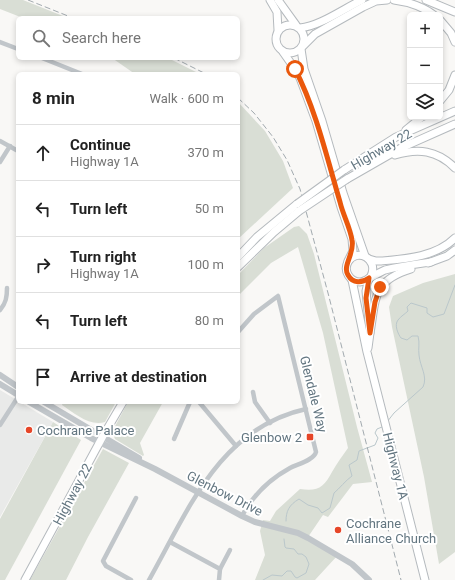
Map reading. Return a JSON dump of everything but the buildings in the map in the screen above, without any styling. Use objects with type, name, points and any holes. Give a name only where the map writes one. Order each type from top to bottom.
[{"type":"main road","points":[[270,0],[277,12],[278,30],[276,43],[300,78],[316,121],[352,239],[353,251],[348,261],[347,274],[352,280],[361,282],[385,270],[431,262]]},
{"type":"main road","points":[[278,0],[304,36],[302,47],[304,69],[319,110],[344,198],[367,257],[373,265],[370,277]]},
{"type":"main road","points":[[278,30],[286,25],[298,27],[318,23],[362,0]]},
{"type":"main road","points":[[283,52],[294,53],[315,34],[363,6],[376,1],[387,0]]},
{"type":"main road","points":[[394,0],[410,2],[430,12]]},
{"type":"main road","points":[[426,0],[455,12]]},
{"type":"main road","points":[[443,24],[451,33],[455,42]]},
{"type":"main road","points":[[443,97],[449,90],[455,75]]},
{"type":"main road","name":"Highway 22","points":[[240,255],[257,237],[297,204],[344,170],[396,137],[455,111]]},
{"type":"main road","points":[[396,137],[418,120]]},
{"type":"main road","name":"Highway 22","points":[[240,265],[268,238],[299,212],[347,179],[401,148],[455,124]]},
{"type":"main road","points":[[366,169],[390,157],[408,151],[424,151],[439,155],[455,168]]},
{"type":"main road","points":[[348,261],[356,256],[367,257],[381,262],[422,255],[442,248],[455,238]]},
{"type":"main road","points":[[370,333],[375,302],[380,287],[385,281],[399,272],[447,256],[455,250]]},
{"type":"main road","name":"Highway 1A","points":[[367,352],[370,333],[366,298],[370,277]]},
{"type":"main road","name":"Highway 1A","points":[[352,280],[367,352],[425,580]]},
{"type":"main road","name":"Highway 22","points":[[25,580],[101,439],[122,404]]},
{"type":"street","points":[[0,42],[16,48]]},
{"type":"street","points":[[47,60],[77,72]]},
{"type":"street","points":[[0,141],[16,150]]},
{"type":"street","points":[[0,162],[10,146]]},
{"type":"street","points":[[0,310],[6,302],[7,288]]},
{"type":"street","name":"Glendale Way","points":[[240,330],[254,314],[278,296],[316,451],[315,456],[286,470],[269,482],[252,499],[242,516]]},
{"type":"street","points":[[0,375],[16,386]]},
{"type":"street","points":[[0,384],[16,395]]},
{"type":"street","points":[[253,392],[256,402],[270,423]]},
{"type":"street","points":[[0,425],[16,399]]},
{"type":"street","points":[[33,404],[101,439]]},
{"type":"street","points":[[47,404],[101,439]]},
{"type":"street","points":[[174,439],[189,404]]},
{"type":"street","points":[[201,404],[236,446]]},
{"type":"street","points":[[149,580],[198,492],[217,465],[250,434],[291,413],[306,409]]},
{"type":"street","name":"Glenbow Drive","points":[[101,439],[242,516],[255,522],[298,533],[308,538],[352,564],[368,580]]},
{"type":"street","points":[[131,580],[106,566],[103,561],[136,498]]},
{"type":"street","points":[[170,542],[220,569]]},
{"type":"street","points":[[218,580],[220,569],[230,550]]},
{"type":"shaded area","points":[[0,0],[23,0],[63,16],[18,16],[0,9]]},
{"type":"shaded area","points":[[115,60],[172,60],[196,72],[132,72]]},
{"type":"shaded area","points":[[240,104],[265,131],[283,161],[293,188],[240,237]]},
{"type":"shaded area","points":[[299,226],[307,234],[314,254],[372,482],[353,484],[328,517],[323,515],[308,537],[338,555],[315,580],[255,580],[265,555],[260,531],[263,520],[270,521],[276,511],[300,489],[311,490],[323,485],[348,448],[323,333],[298,247],[271,263],[240,294],[240,273],[264,248],[294,227]]},
{"type":"shaded area","points":[[455,274],[455,552],[439,564],[424,477],[389,307],[393,296],[423,283]]},
{"type":"shaded area","points":[[0,390],[16,400],[16,404],[23,404],[53,422],[0,517]]},
{"type":"shaded area","points":[[115,404],[105,422],[99,423],[88,421],[62,405]]},
{"type":"shaded area","points":[[127,404],[162,404],[140,443],[143,456],[115,439],[112,432]]},
{"type":"shaded area","points":[[53,422],[81,440],[5,580],[0,580],[0,519]]},
{"type":"shaded area","points":[[103,449],[129,463],[66,580],[30,580]]},
{"type":"waterway","points":[[387,422],[394,413],[423,387],[425,379],[419,355],[418,336],[412,336],[407,340],[401,338],[396,324],[400,317],[408,311],[407,307],[411,303],[427,308],[427,313],[433,317],[444,314],[455,285]]},
{"type":"waterway","points":[[286,521],[289,508],[299,499],[308,505],[318,508],[322,513],[330,508],[334,493],[352,476],[349,465],[357,460],[359,451],[375,445],[378,438],[375,433],[377,429],[382,427]]},
{"type":"waterway","points":[[263,580],[272,575],[282,576],[287,571],[291,571],[297,578],[306,573],[309,564],[306,557],[302,554],[298,554],[294,549],[286,548],[284,539]]},
{"type":"railway","points":[[28,0],[68,16]]},
{"type":"railway","points":[[178,60],[202,72]]},
{"type":"railway","points":[[240,100],[254,113],[273,137],[287,160],[300,189],[401,580]]},
{"type":"place","name":"Cochrane Palace","points":[[29,430]]},
{"type":"place","name":"Glenbow 2","points":[[310,437]]},
{"type":"place","name":"Cochrane Alliance Church","points":[[338,530]]},
{"type":"route","points":[[295,69],[300,78],[316,121],[352,239],[353,251],[347,265],[347,274],[352,280],[357,282],[365,281],[369,278],[366,298],[368,304],[370,333],[375,302],[380,287]]}]
